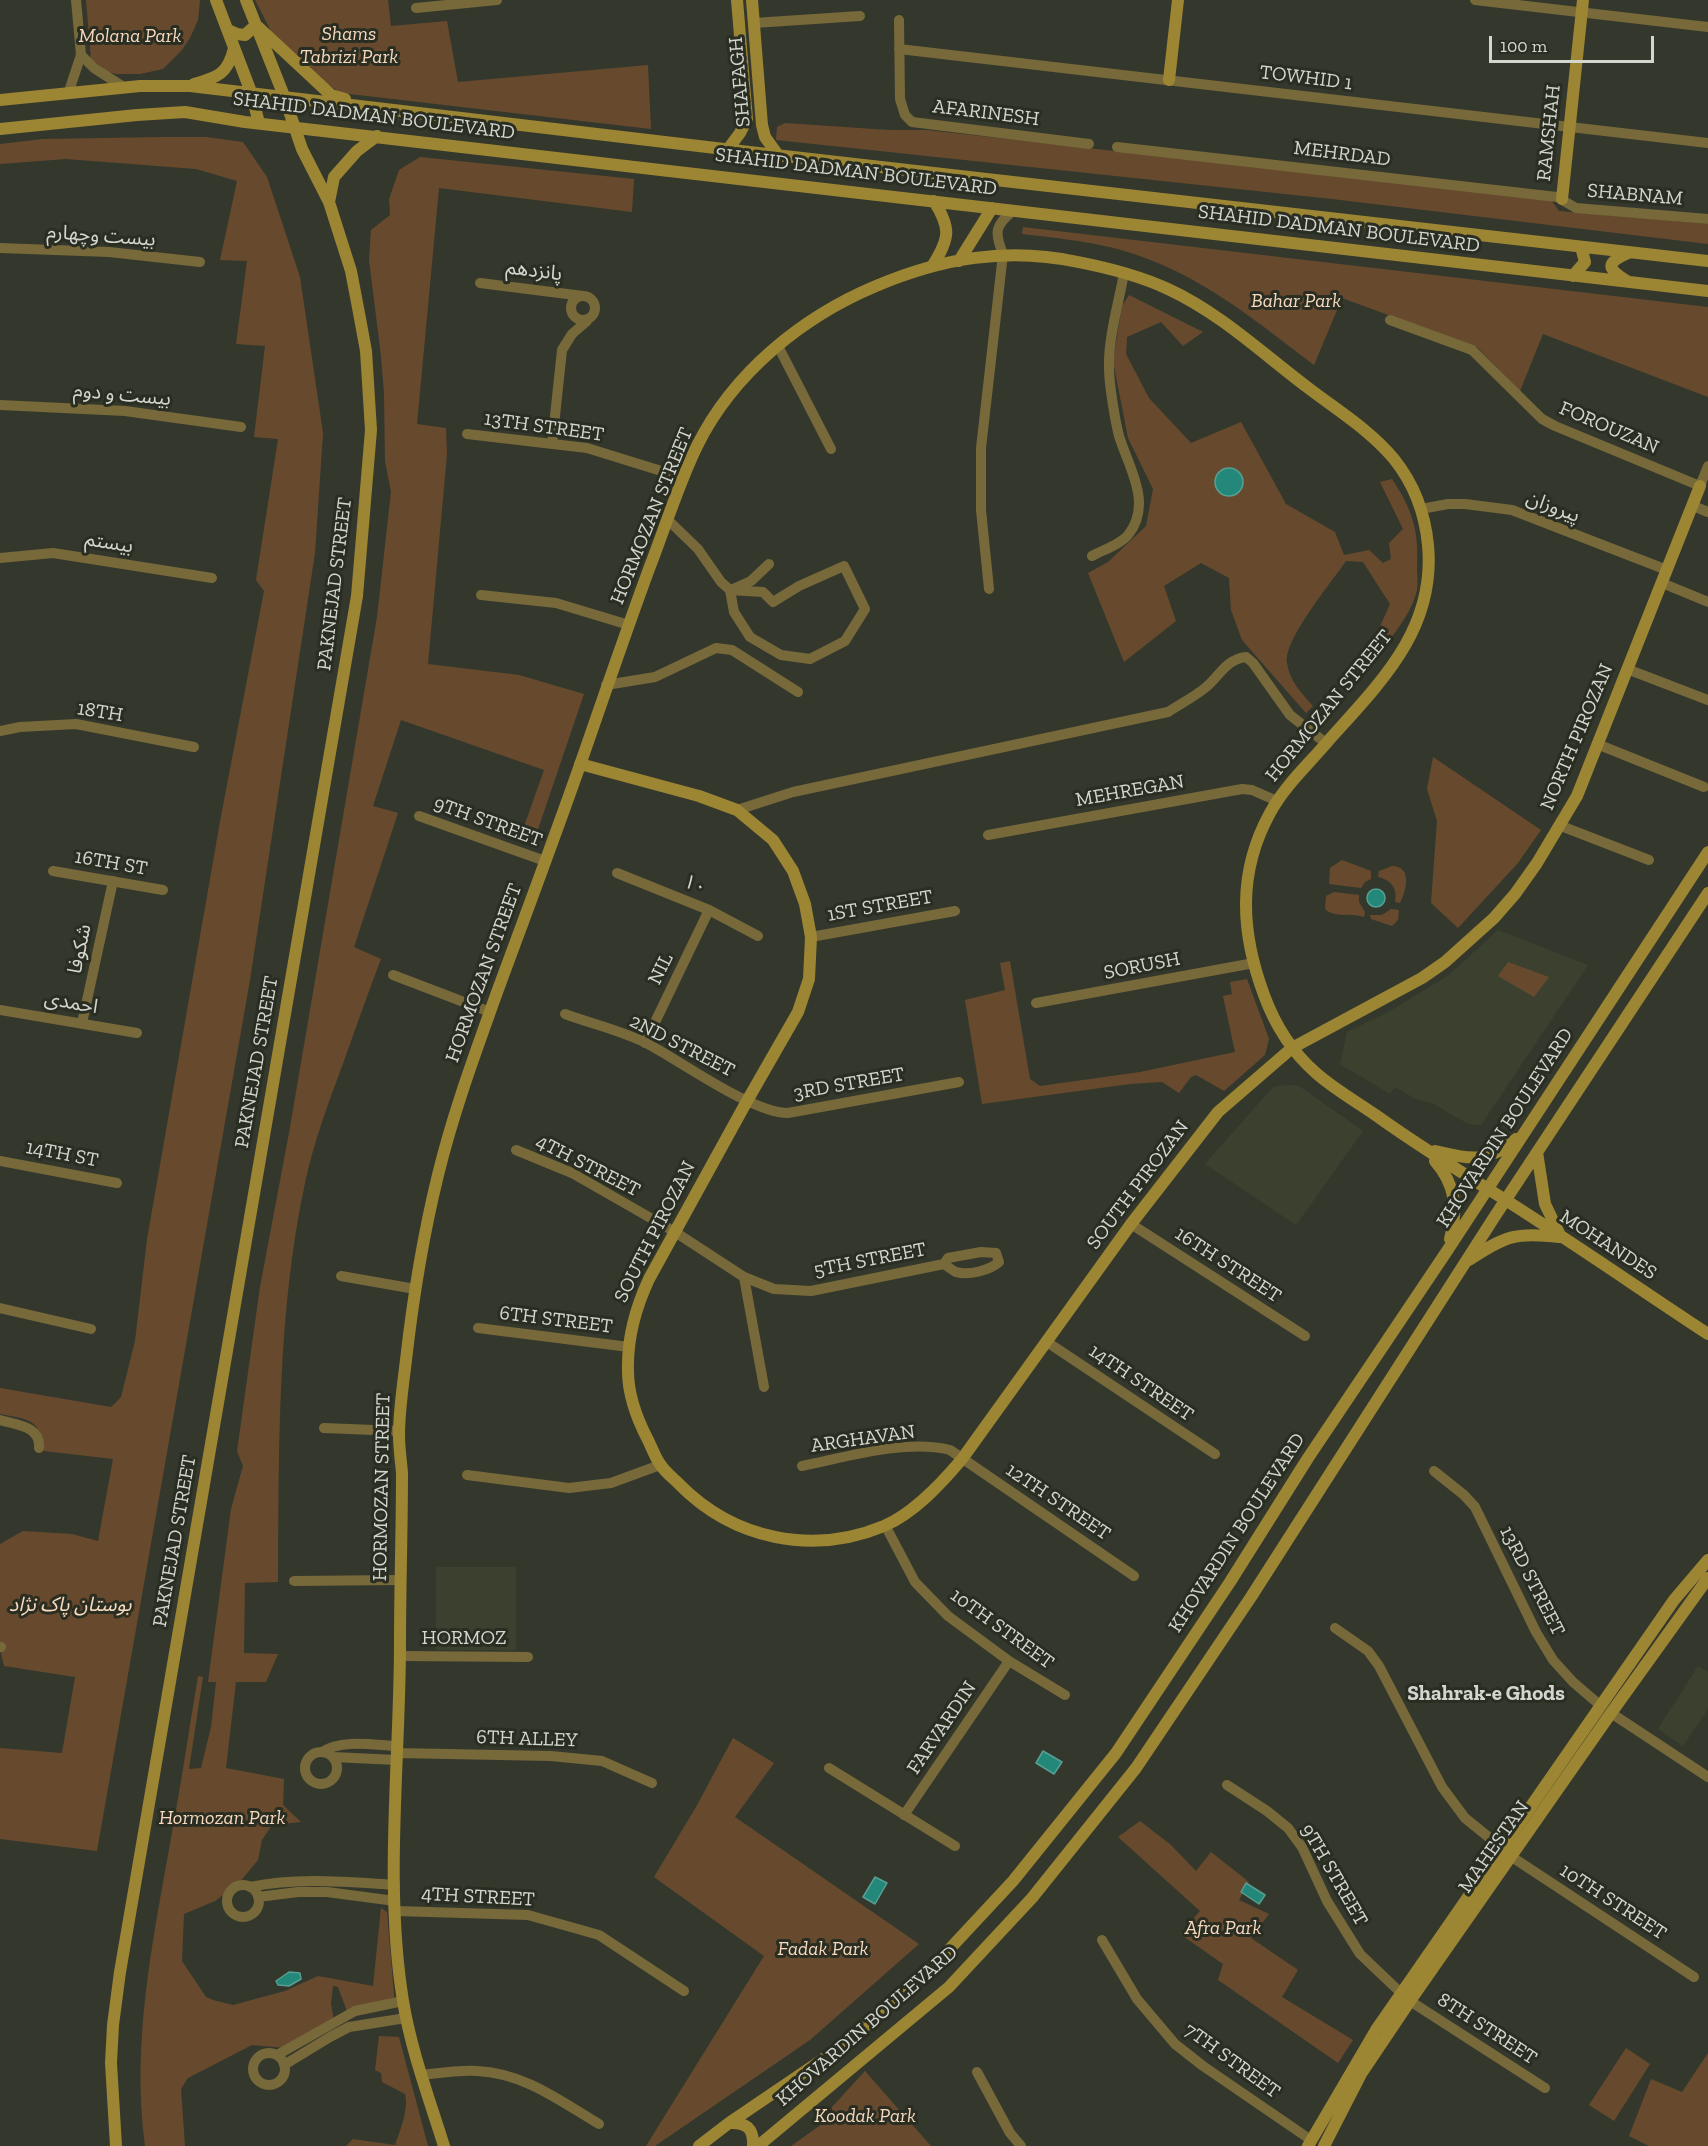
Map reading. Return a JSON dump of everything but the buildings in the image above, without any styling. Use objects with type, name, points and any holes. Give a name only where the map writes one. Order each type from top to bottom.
[{"type":"main road","points":[[216,0],[251,92],[259,123]]},
{"type":"main road","name":"PAKNEJAD STREET","points":[[116,2146],[111,2063],[120,1972],[357,596],[371,430],[366,351],[351,271],[329,201],[302,148],[246,0]]},
{"type":"main road","name":"SHAFAGH","points":[[728,149],[747,119],[737,0]]},
{"type":"main road","name":"SHAFAGH","points":[[752,0],[762,125],[765,137],[778,155]]},
{"type":"main road","points":[[1169,80],[1178,0]]},
{"type":"main road","name":"RAMSHAH","points":[[1562,199],[1582,6]]},
{"type":"main road","points":[[739,24],[754,23]]},
{"type":"main road","points":[[228,30],[245,35],[256,25],[331,95],[372,107]]},
{"type":"main road","points":[[190,86],[210,79],[223,71],[230,63],[234,47]]},
{"type":"main road","name":"SHAHID DADMAN BOULEVARD","points":[[0,100],[125,88],[190,86],[1708,261]]},
{"type":"main road","name":"SHAHID DADMAN BOULEVARD","points":[[0,129],[186,112],[259,123],[1708,291]]},
{"type":"main road","points":[[329,201],[334,177],[357,151],[377,136]]},
{"type":"main road","points":[[933,265],[945,246],[947,228],[946,220],[934,201]]},
{"type":"main road","points":[[959,261],[992,208]]},
{"type":"main road","points":[[1573,276],[1585,262],[1581,247]]},
{"type":"main road","points":[[1629,253],[1612,261],[1610,265],[1611,270],[1630,283]]},
{"type":"main road","name":"HORMOZAN STREET","points":[[442,2146],[406,2018],[395,1906],[402,1465],[399,1431],[422,1245],[440,1165],[463,1088],[580,764],[606,685],[684,477],[700,439],[731,394],[778,346],[803,325],[852,296],[933,265],[1003,254],[1044,256],[1125,273],[1164,287],[1210,314],[1358,425],[1387,451],[1399,466],[1411,485],[1421,509],[1429,552],[1428,579],[1417,627],[1406,647],[1386,674],[1303,768],[1277,801],[1266,820],[1257,841],[1245,892],[1245,928],[1268,1003],[1292,1048],[1315,1072],[1424,1149],[1487,1188]]},
{"type":"main road","name":"NORTH PIROZAN","points":[[1292,1048],[1422,978],[1445,962],[1508,902],[1537,863],[1577,796],[1700,486]]},
{"type":"main road","name":"SOUTH PIROZAN","points":[[580,764],[699,796],[737,810],[773,840],[793,871],[805,904],[811,937],[809,980],[798,1012],[675,1232],[637,1305],[628,1347],[627,1373],[639,1423],[660,1465],[709,1510],[764,1536],[810,1541],[848,1537],[885,1526],[920,1503],[962,1459],[1131,1224],[1200,1133],[1218,1112],[1292,1048]]},
{"type":"main road","name":"KHOVARDIN BOULEVARD","points":[[699,2146],[841,2046],[931,1969],[1013,1881],[1116,1753],[1708,852]]},
{"type":"main road","name":"KHOVARDIN BOULEVARD","points":[[756,2146],[949,1987],[1032,1898],[1136,1768],[1251,1597],[1537,1152],[1708,893]]},
{"type":"main road","points":[[1424,1149],[1468,1158],[1493,1155],[1526,1131]]},
{"type":"main road","points":[[1424,1149],[1448,1178],[1455,1201],[1454,1224],[1447,1251]]},
{"type":"main road","points":[[1537,1152],[1545,1204],[1561,1237]]},
{"type":"main road","name":"MOHANDES","points":[[1487,1188],[1708,1334]]},
{"type":"main road","points":[[1466,1263],[1494,1244],[1514,1236],[1561,1237]]},
{"type":"main road","points":[[1405,1997],[1502,1848],[1606,1710],[1668,1609],[1708,1560]]},
{"type":"main road","name":"MAHESTAN","points":[[1316,2145],[1361,2074],[1405,1997],[1512,1857],[1606,1710],[1708,1578]]},
{"type":"main road","points":[[1668,1609],[1680,1616]]},
{"type":"main road","points":[[1502,1848],[1512,1857]]},
{"type":"main road","points":[[729,2123],[738,2122],[749,2127],[756,2146]]},
{"type":"street","points":[[68,94],[81,55],[76,0]]},
{"type":"street","points":[[416,9],[497,0]]},
{"type":"street","points":[[1475,0],[1582,6],[1708,27]]},
{"type":"street","points":[[754,23],[860,16]]},
{"type":"street","name":"AFARINESH","points":[[899,20],[902,107],[904,115],[912,122],[1089,144]]},
{"type":"street","name":"TOWHID 1","points":[[899,49],[1708,143]]},
{"type":"street","points":[[81,55],[94,68],[125,88]]},
{"type":"street","name":"MEHRDAD","points":[[1118,147],[1562,199]]},
{"type":"street","name":"SHABNAM","points":[[1562,199],[1576,208],[1708,219]]},
{"type":"street","points":[[989,589],[981,510],[981,448],[1003,254],[997,232],[1000,221],[1014,210]]},
{"type":"street","name":"بیست وچهارم","points":[[0,248],[109,252],[200,262]]},
{"type":"street","points":[[1092,556],[1127,537],[1136,522],[1139,508],[1139,492],[1119,434],[1108,367],[1114,321],[1125,273]]},
{"type":"street","name":"پانزدهم","points":[[480,283],[583,296]]},
{"type":"street","points":[[552,444],[562,350],[572,334],[594,315],[595,307],[591,299],[583,296],[575,298],[570,306],[571,315],[578,320],[587,321]]},
{"type":"street","name":"FOROUZAN","points":[[1390,320],[1472,350],[1548,423],[1700,486]]},
{"type":"street","points":[[778,346],[831,449]]},
{"type":"street","name":"بیست و دوم","points":[[0,405],[125,411],[241,427]]},
{"type":"street","name":"13TH STREET","points":[[467,434],[587,448],[684,477]]},
{"type":"street","name":"NORTH PIROZAN","points":[[1700,486],[1708,466]]},
{"type":"street","name":"پیروزان","points":[[1421,509],[1465,504],[1512,510],[1667,570]]},
{"type":"street","points":[[1693,506],[1708,512]]},
{"type":"street","points":[[668,520],[698,549],[721,582],[730,590],[734,612],[750,637],[781,655],[810,659],[845,641],[865,609],[844,566],[799,586],[773,602],[763,592],[730,590]]},
{"type":"street","name":"بیستم","points":[[0,558],[53,552],[212,578]]},
{"type":"street","points":[[730,590],[751,581],[770,564]]},
{"type":"street","points":[[1662,584],[1708,602]]},
{"type":"street","points":[[481,596],[556,603],[629,625]]},
{"type":"street","points":[[606,685],[655,677],[716,648],[732,650],[798,692]]},
{"type":"street","points":[[737,810],[801,790],[1168,712],[1205,688],[1230,662],[1246,657],[1290,715],[1326,744]]},
{"type":"street","points":[[1627,669],[1708,700]]},
{"type":"street","name":"18TH","points":[[0,731],[20,727],[76,724],[194,747]]},
{"type":"street","points":[[1597,744],[1704,787]]},
{"type":"street","name":"MEHREGAN","points":[[988,835],[1242,789],[1252,790],[1277,801]]},
{"type":"street","name":"9TH STREET","points":[[419,816],[545,861]]},
{"type":"street","points":[[1561,826],[1649,860]]},
{"type":"street","name":"16TH ST","points":[[53,871],[163,890]]},
{"type":"street","name":"۱۰","points":[[617,873],[709,910],[758,936]]},
{"type":"street","name":"شکوفا","points":[[82,1023],[113,881]]},
{"type":"street","name":"NIL","points":[[645,1043],[709,910]]},
{"type":"street","name":"1ST STREET","points":[[811,937],[955,911]]},
{"type":"street","name":"SORUSH","points":[[1036,1004],[1254,963]]},
{"type":"street","points":[[393,975],[490,1012]]},
{"type":"street","name":"احمدی","points":[[0,1010],[137,1033]]},
{"type":"street","name":"2ND STREET","points":[[565,1014],[645,1043],[747,1101]]},
{"type":"street","name":"3RD STREET","points":[[747,1101],[769,1111],[788,1113],[959,1082]]},
{"type":"street","name":"4TH STREET","points":[[516,1150],[572,1173],[675,1232]]},
{"type":"street","name":"14TH ST","points":[[0,1161],[117,1183]]},
{"type":"street","name":"16TH STREET","points":[[1131,1224],[1305,1336]]},
{"type":"street","name":"5TH STREET","points":[[675,1232],[744,1277],[774,1289],[811,1291],[944,1264]]},
{"type":"street","points":[[341,1275],[415,1289]]},
{"type":"street","points":[[744,1277],[764,1387]]},
{"type":"street","points":[[0,1308],[91,1329]]},
{"type":"street","name":"6TH STREET","points":[[478,1328],[628,1347]]},
{"type":"street","name":"14TH STREET","points":[[1047,1342],[1215,1454]]},
{"type":"street","points":[[0,1420],[24,1426],[33,1431],[40,1440],[39,1448]]},
{"type":"street","points":[[324,1428],[399,1431]]},
{"type":"street","name":"ARGHAVAN","points":[[802,1466],[893,1449],[919,1447],[950,1450],[962,1459]]},
{"type":"street","name":"12TH STREET","points":[[962,1459],[1134,1576]]},
{"type":"street","points":[[467,1475],[569,1488],[611,1483],[660,1465]]},
{"type":"street","name":"13RD STREET","points":[[1434,1471],[1475,1507],[1536,1632],[1553,1660],[1572,1682],[1606,1710]]},
{"type":"street","name":"10TH STREET","points":[[885,1526],[915,1582],[948,1616],[1009,1661],[1065,1695]]},
{"type":"street","points":[[294,1581],[400,1580]]},
{"type":"street","points":[[1335,1628],[1368,1651],[1379,1666],[1442,1787],[1466,1818],[1502,1848]]},
{"type":"street","name":"HORMOZ","points":[[400,1656],[528,1657]]},
{"type":"street","name":"FARVARDIN","points":[[904,1815],[1009,1661]]},
{"type":"street","points":[[1606,1710],[1708,1778]]},
{"type":"street","points":[[333,1757],[337,1770],[332,1779],[323,1783],[313,1781],[306,1773],[306,1763],[312,1755],[330,1746],[345,1744],[396,1753]]},
{"type":"street","points":[[322,1752],[333,1757],[396,1753]]},
{"type":"street","name":"6TH ALLEY","points":[[396,1753],[551,1756],[602,1761],[652,1783]]},
{"type":"street","points":[[829,1768],[955,1846]]},
{"type":"street","name":"9TH STREET","points":[[1227,1785],[1288,1828],[1302,1847],[1327,1901],[1360,1954],[1405,1997]]},
{"type":"street","name":"10TH STREET","points":[[1512,1857],[1694,1977]]},
{"type":"street","points":[[250,1887],[258,1897],[257,1908],[249,1915],[239,1916],[230,1910],[227,1901],[230,1891],[238,1886],[250,1887],[278,1882],[326,1886],[395,1885]]},
{"type":"street","points":[[258,1897],[326,1886]]},
{"type":"street","name":"4TH STREET","points":[[326,1886],[395,1906],[528,1915],[599,1935],[684,1991]]},
{"type":"street","name":"7TH STREET","points":[[1102,1940],[1137,1999],[1175,2044],[1316,2145]]},
{"type":"street","name":"8TH STREET","points":[[1405,1997],[1545,2088]]},
{"type":"street","points":[[276,2055],[284,2066],[283,2076],[275,2083],[265,2084],[256,2078],[253,2069],[256,2059],[264,2054],[276,2055],[355,2011],[403,2001]]},
{"type":"street","points":[[344,2016],[349,2027]]},
{"type":"street","points":[[284,2066],[349,2027],[406,2018]]},
{"type":"street","points":[[422,2075],[461,2071],[503,2074],[521,2079],[539,2088],[599,2124]]},
{"type":"street","points":[[977,2072],[1010,2133],[1021,2146]]},
{"type":"shaded area","points":[[1498,930],[1588,965],[1481,1125],[1468,1124],[1432,1103],[1416,1099],[1395,1087],[1390,1094],[1340,1064],[1347,1032],[1390,1011],[1449,975]]},
{"type":"shaded area","points":[[1299,1086],[1363,1131],[1296,1225],[1205,1164],[1273,1087]]},
{"type":"shaded area","points":[[436,1567],[516,1567],[516,1650],[436,1650]]},
{"type":"shaded area","points":[[1698,1666],[1708,1672],[1708,1709],[1683,1746],[1658,1729]]},
{"type":"green space","name":"Molana Park","points":[[86,0],[200,0],[198,20],[190,38],[182,50],[163,69],[140,74],[116,74],[108,72],[91,59]]},
{"type":"green space","name":"Shams Tabrizi Park","points":[[255,0],[388,0],[391,26],[447,21],[458,82],[648,65],[651,129],[341,93],[322,81],[273,35]]},
{"type":"green space","points":[[785,123],[889,130],[927,130],[1551,200],[1559,211],[1708,224],[1708,244],[1332,199],[776,140],[777,127]]},
{"type":"green space","name":"بوستان پاک نژاد","points":[[206,137],[243,142],[267,177],[300,277],[323,433],[315,553],[250,980],[97,1851],[0,1839],[0,1748],[62,1753],[75,1677],[4,1666],[0,1649],[0,1544],[23,1531],[72,1534],[98,1541],[113,1459],[44,1451],[39,1432],[32,1422],[0,1414],[0,1388],[111,1407],[121,1397],[135,1341],[147,1239],[221,816],[264,591],[256,580],[278,439],[254,437],[265,346],[236,344],[247,261],[220,260],[237,181],[196,169],[66,159],[0,164],[0,144],[43,139]]},
{"type":"green space","name":"Hormozan Park","points":[[420,157],[634,179],[632,212],[439,188],[417,424],[446,428],[447,454],[428,664],[519,675],[584,694],[534,841],[520,838],[544,770],[401,720],[373,806],[398,813],[354,947],[381,959],[317,1136],[296,1232],[284,1331],[281,1381],[278,1582],[245,1583],[244,1653],[278,1654],[266,1682],[236,1682],[226,1768],[284,1779],[283,1805],[301,1822],[272,1825],[262,1840],[258,1860],[239,1883],[215,1901],[184,1914],[182,1961],[206,1997],[233,2005],[285,1991],[318,1976],[373,1986],[381,1908],[387,1912],[395,2006],[348,2014],[338,1987],[333,1986],[331,2003],[334,2022],[286,2048],[252,2045],[188,2078],[181,2089],[185,2146],[145,2146],[141,2107],[142,2030],[151,1953],[198,1676],[203,1677],[189,1769],[201,1768],[211,1727],[216,1682],[208,1682],[231,1509],[243,1466],[237,1451],[260,1287],[289,1133],[377,617],[391,492],[385,461],[384,393],[369,260],[371,230],[390,215],[389,199],[399,170]]},
{"type":"green space","name":"Bahar Park","points":[[1023,227],[1708,307],[1708,397],[1543,334],[1520,391],[1478,348],[1342,298],[1314,365],[1235,306],[1171,269],[1148,259],[1102,245],[1022,234]]},
{"type":"green space","points":[[1129,295],[1203,332],[1183,346],[1161,322],[1127,337],[1126,354],[1149,398],[1191,443],[1241,422],[1286,504],[1335,532],[1344,555],[1369,550],[1383,563],[1391,559],[1389,543],[1403,529],[1380,482],[1392,479],[1405,500],[1413,520],[1417,542],[1415,599],[1401,624],[1379,654],[1371,647],[1390,604],[1363,562],[1346,561],[1300,626],[1288,653],[1287,663],[1290,675],[1300,692],[1313,706],[1306,713],[1242,640],[1231,610],[1229,578],[1201,563],[1164,586],[1176,621],[1124,662],[1088,573],[1108,562],[1146,526],[1153,489],[1128,438],[1113,361],[1122,306]]},
{"type":"green space","points":[[1433,757],[1541,830],[1518,863],[1458,928],[1431,903],[1437,821],[1427,789]]},
{"type":"green space","points":[[1342,860],[1371,871],[1371,879],[1361,888],[1329,884],[1330,868]]},
{"type":"green space","points":[[1392,866],[1399,867],[1405,875],[1406,886],[1400,903],[1395,902],[1392,885],[1387,880],[1378,877],[1379,871]]},
{"type":"green space","points":[[1334,892],[1359,895],[1359,902],[1365,912],[1364,917],[1334,914],[1325,909],[1326,896]]},
{"type":"green space","points":[[1391,909],[1399,910],[1398,920],[1392,926],[1371,919],[1370,915],[1382,915]]},
{"type":"green space","points":[[1010,961],[1030,1079],[1040,1086],[1140,1072],[1235,1052],[1223,996],[1232,994],[1230,982],[1247,979],[1269,1039],[1265,1055],[1224,1091],[1196,1075],[1191,1077],[1179,1093],[1162,1082],[1130,1084],[982,1104],[965,1000],[1005,990],[1000,963]]},
{"type":"green space","points":[[1508,962],[1549,977],[1534,997],[1498,976]]},
{"type":"green space","name":"Fadak Park","points":[[733,1738],[774,1763],[735,1817],[919,1944],[810,2040],[655,2146],[646,2146],[764,1956],[654,1877],[696,1807]]},
{"type":"green space","name":"Afra Park","points":[[1140,1821],[1171,1845],[1196,1871],[1211,1852],[1249,1882],[1239,1900],[1269,1914],[1251,1938],[1298,1970],[1282,1997],[1353,2040],[1338,2063],[1218,1980],[1223,1964],[1180,1934],[1200,1911],[1118,1837]]},
{"type":"green space","points":[[379,2036],[399,2037],[428,2146],[346,2146],[353,2139],[395,2145],[401,2127],[406,2106],[405,2094],[382,2082],[381,2073],[375,2070]]},
{"type":"green space","points":[[1626,2048],[1650,2064],[1614,2121],[1589,2105]]},
{"type":"green space","points":[[1708,2053],[1708,2146],[1649,2146],[1629,2136],[1651,2079],[1682,2092]]},
{"type":"green space","name":"Koodak Park","points":[[865,2071],[931,2146],[791,2146],[832,2117],[832,2107]]},
{"type":"water","points":[[1229,468],[1239,472],[1243,482],[1239,492],[1229,496],[1219,492],[1215,482],[1219,472]]},
{"type":"water","points":[[1376,889],[1382,892],[1385,898],[1382,904],[1376,907],[1370,904],[1367,898],[1370,892]]},
{"type":"water","points":[[1043,1751],[1062,1762],[1054,1774],[1036,1763]]},
{"type":"water","points":[[875,1877],[887,1883],[875,1904],[863,1897]]},
{"type":"water","points":[[1246,1883],[1265,1895],[1259,1904],[1241,1892]]},
{"type":"water","points":[[289,1972],[300,1973],[301,1979],[289,1986],[278,1985],[276,1981]]},
{"type":"district","name":"Shahrak-e Ghods","points":[[1486,1694]]}]
